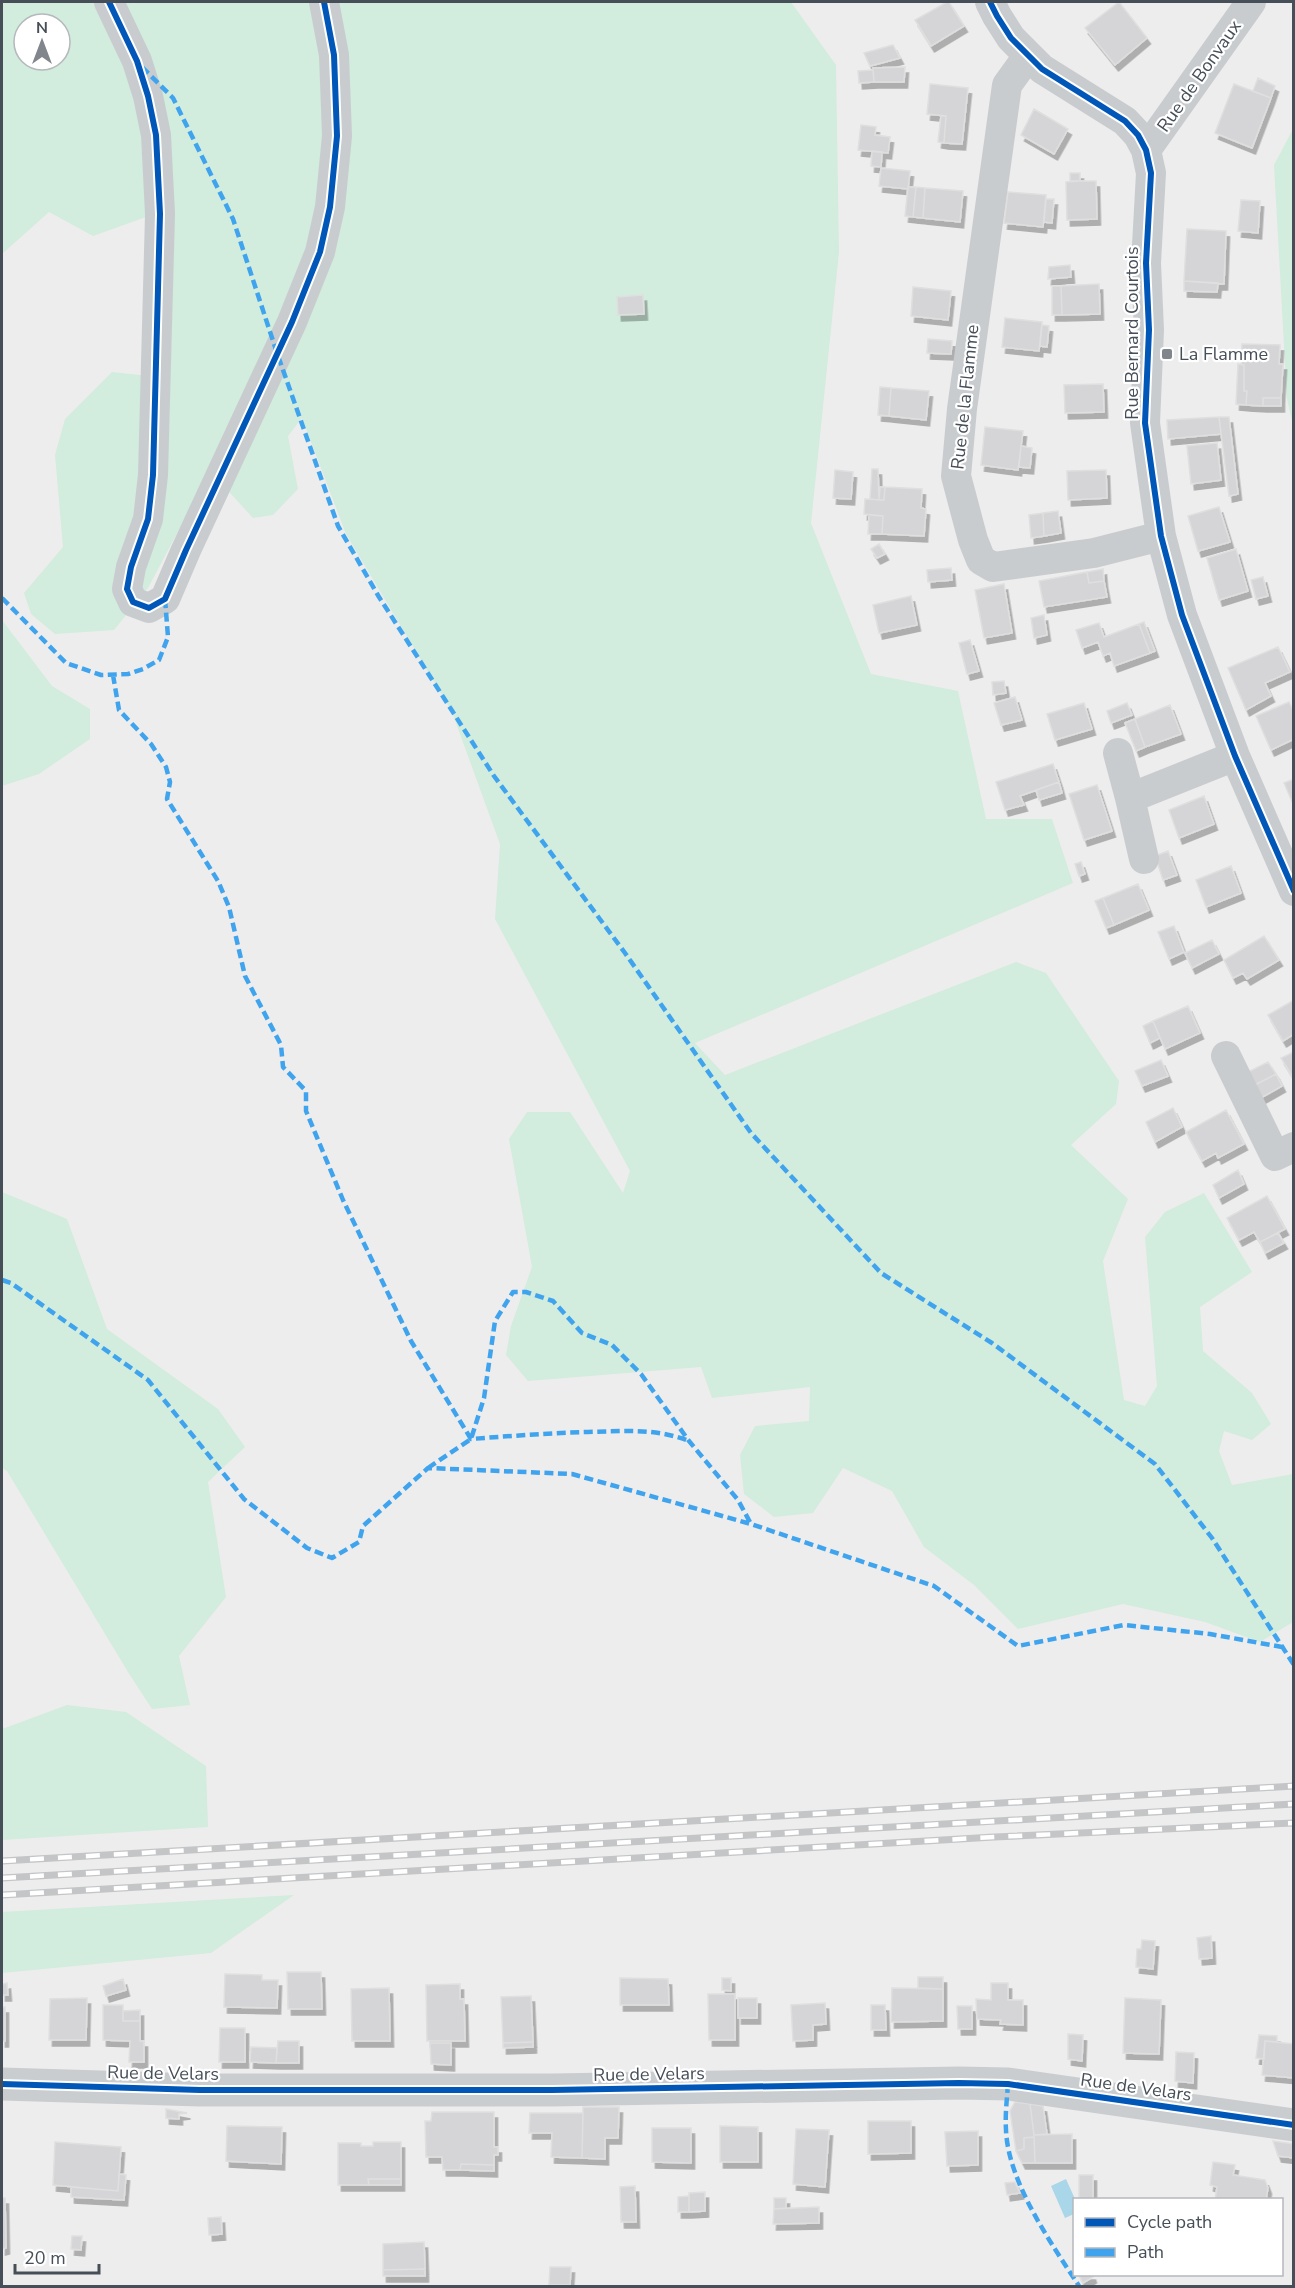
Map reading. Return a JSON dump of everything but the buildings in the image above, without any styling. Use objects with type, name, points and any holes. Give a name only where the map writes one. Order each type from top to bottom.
[{"type":"main road","name":"Rue de Velars","points":[[2,2084],[200,2090],[552,2090],[1008,2084],[1293,2125]]},
{"type":"street","points":[[109,2],[137,61],[148,96],[156,135],[160,214],[153,475],[148,519],[131,567],[127,589],[134,602],[149,608],[165,599],[169,591],[292,322],[320,252],[330,207],[337,136],[334,55],[324,2]]},
{"type":"street","name":"Rue Bernard Courtois","points":[[990,2],[1011,38],[1028,56],[1042,69],[1125,121],[1146,150],[1151,173],[1146,263],[1149,330],[1145,423],[1161,536],[1182,615],[1235,756],[1293,891]]},
{"type":"street","name":"Rue de Bonvaux","points":[[1146,150],[1251,2]]},
{"type":"street","name":"Rue de la Flamme","points":[[1028,56],[1007,85],[962,409],[956,476],[973,540],[981,560],[993,567],[1094,553],[1161,536]]},
{"type":"street","points":[[1118,753],[1144,859]]},
{"type":"street","points":[[1130,798],[1235,756]]},
{"type":"street","points":[[1226,1056],[1275,1156],[1293,1147]]},
{"type":"green space","points":[[2,2],[97,2],[105,15],[140,113],[146,217],[93,236],[49,212],[2,254]]},
{"type":"green space","points":[[118,2],[791,2],[836,65],[839,252],[811,523],[871,674],[958,691],[986,819],[1052,819],[1073,883],[695,1043],[725,1075],[1016,962],[1046,973],[1119,1081],[1116,1104],[1071,1145],[1128,1199],[1103,1261],[1124,1400],[1145,1406],[1157,1386],[1145,1237],[1165,1212],[1204,1193],[1252,1272],[1200,1307],[1203,1351],[1252,1393],[1271,1424],[1252,1440],[1224,1431],[1219,1451],[1232,1485],[1293,1474],[1293,1622],[1260,1642],[1205,1622],[1123,1604],[1018,1629],[974,1585],[924,1547],[892,1491],[843,1468],[813,1513],[774,1517],[744,1494],[740,1455],[755,1426],[809,1421],[810,1387],[712,1398],[701,1367],[528,1381],[506,1355],[511,1326],[532,1267],[509,1139],[527,1112],[570,1112],[623,1193],[630,1171],[495,919],[500,844],[452,712],[346,534],[302,418],[288,436],[298,489],[273,515],[253,518],[210,471],[148,588],[114,630],[55,634],[31,614],[24,593],[63,547],[55,455],[65,419],[112,372],[168,378],[170,201]]},
{"type":"green space","points":[[1293,129],[1293,425],[1287,399],[1274,165]]},
{"type":"green space","points":[[2,620],[52,686],[90,709],[90,739],[39,774],[2,786]]},
{"type":"green space","points":[[2,1192],[67,1219],[107,1329],[218,1409],[245,1447],[208,1482],[226,1597],[179,1656],[190,1705],[152,1709],[7,1471],[2,1468]]},
{"type":"green space","points":[[67,1705],[126,1712],[206,1766],[208,1827],[2,1840],[2,1727],[5,1728]]},
{"type":"green space","points":[[294,1895],[211,1953],[2,1973],[2,1912]]},
{"type":"water","points":[[1066,2179],[1075,2198],[1073,2214],[1065,2218],[1051,2186]]},
{"type":"railway","points":[[2,1861],[1294,1786]]},
{"type":"railway","points":[[2,1878],[1294,1804]]},
{"type":"railway","points":[[2,1895],[994,1837],[1294,1823]]},
{"type":"marked path","points":[[142,67],[173,98],[233,219],[338,526],[379,597],[494,776],[625,953],[751,1133],[881,1273],[992,1343],[1155,1464],[1212,1538],[1294,1665]]},
{"type":"marked path","points":[[2,598],[66,663],[101,675],[128,674],[159,660],[168,637],[165,599]]},
{"type":"marked path","points":[[113,675],[119,710],[151,744],[166,767],[170,782],[167,799],[218,881],[229,907],[245,976],[281,1045],[283,1067],[306,1091],[306,1111],[343,1200],[411,1341],[471,1439],[627,1431],[652,1432],[689,1441]]},
{"type":"marked path","points":[[2,1280],[11,1283],[148,1380],[244,1499],[307,1548],[332,1558],[359,1542],[363,1526],[428,1468],[572,1474],[751,1524],[934,1586],[1018,1646],[1124,1625],[1210,1634],[1282,1647]]},
{"type":"marked path","points":[[428,1468],[471,1439],[484,1398],[495,1321],[513,1292],[526,1292],[553,1301],[582,1333],[612,1345],[641,1374],[689,1441],[738,1500],[751,1524]]},
{"type":"marked path","points":[[1008,2084],[1006,2130],[1014,2170],[1033,2211],[1079,2286]]},
{"type":"cycle path","points":[[109,2],[137,61],[148,96],[156,135],[160,214],[153,475],[148,519],[131,567],[127,589],[133,602],[149,608],[165,599],[292,322],[320,252],[330,207],[337,136],[334,55],[324,2]]},
{"type":"cycle path","points":[[990,2],[1011,38],[1042,69],[1125,121],[1138,135],[1146,150],[1151,173],[1146,263],[1149,330],[1145,423],[1161,536],[1182,615],[1235,756],[1294,891]]},
{"type":"cycle path","points":[[2,2084],[200,2090],[552,2090],[1008,2084],[1294,2125]]},
{"type":"place","name":"La Flamme","points":[[1167,354]]}]
